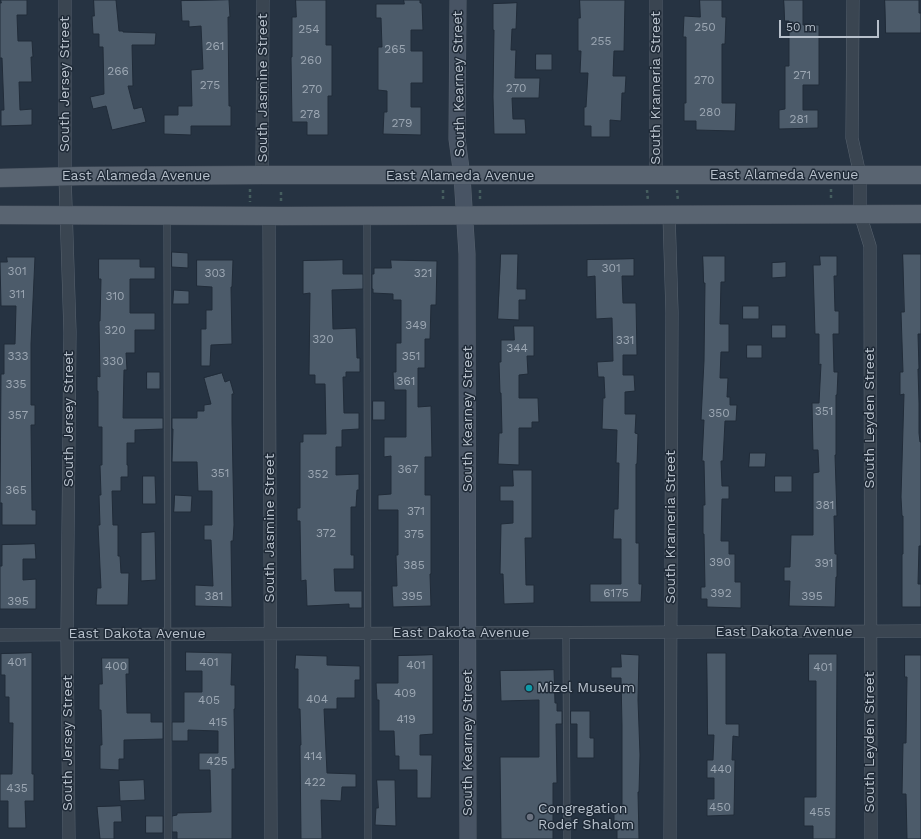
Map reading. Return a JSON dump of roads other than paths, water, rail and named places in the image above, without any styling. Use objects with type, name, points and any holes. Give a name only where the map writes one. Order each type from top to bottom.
[{"type":"main road","name":"East Alameda Avenue","points":[[0,178],[65,176],[256,180],[462,176],[651,180],[921,175]]},
{"type":"main road","points":[[0,215],[167,216],[275,211],[367,216],[674,210],[921,214]]},
{"type":"street","name":"South Jersey Street","points":[[65,0],[65,176],[70,332],[67,635],[69,839]]},
{"type":"street","name":"South Jasmine Street","points":[[256,180],[263,0]]},
{"type":"street","name":"South Kearney Street","points":[[458,0],[457,139],[462,176],[467,254],[468,839]]},
{"type":"street","name":"South Krameria Street","points":[[651,180],[656,0]]},
{"type":"street","name":"South Leyden Street","points":[[853,0],[852,138],[860,175],[860,214],[870,246],[871,839]]},
{"type":"street","name":"South Krameria Street","points":[[670,839],[672,312],[674,210]]},
{"type":"street","name":"South Jasmine Street","points":[[271,839],[271,634],[275,211]]},
{"type":"street","name":"East Dakota Avenue","points":[[0,635],[921,631]]},
{"type":"lane","points":[[167,216],[168,839]]},
{"type":"lane","points":[[367,216],[368,839]]},
{"type":"lane","points":[[566,633],[567,839]]},
{"type":"place","name":"Mizel Museum","points":[[529,688]]},
{"type":"place","name":"Congregation Rodef Shalom","points":[[530,817]]}]
